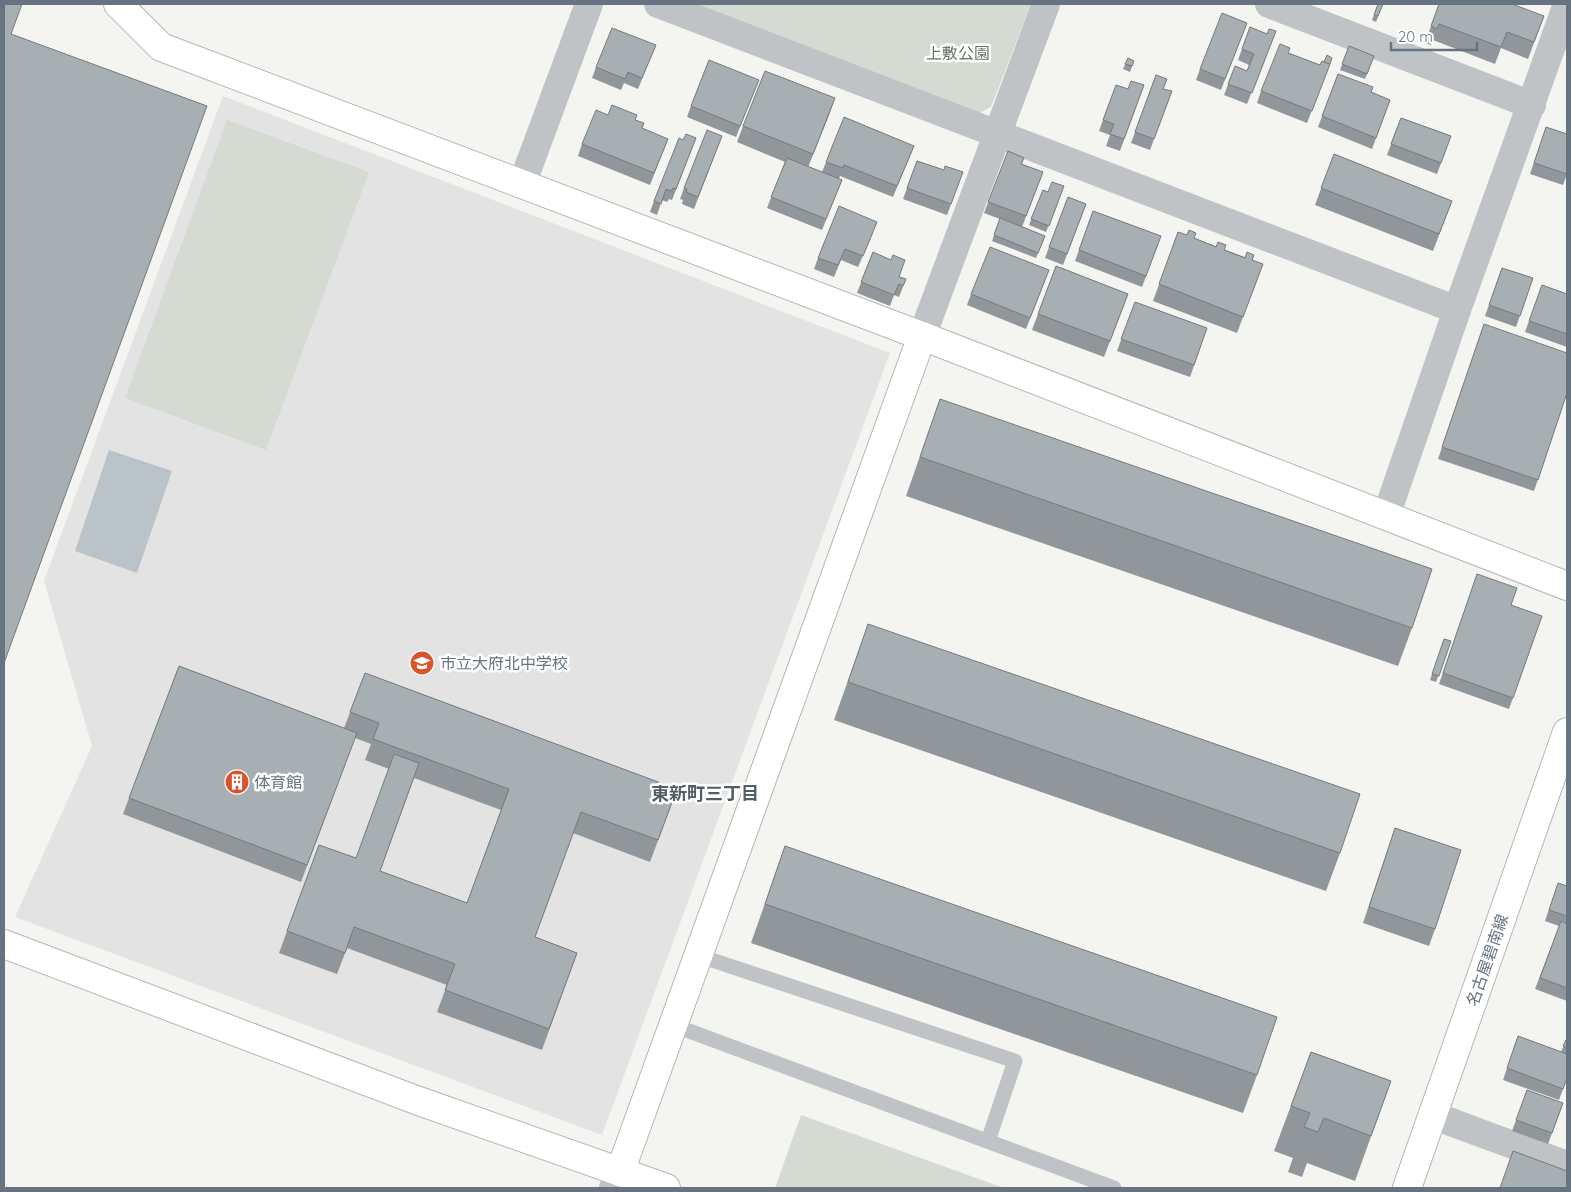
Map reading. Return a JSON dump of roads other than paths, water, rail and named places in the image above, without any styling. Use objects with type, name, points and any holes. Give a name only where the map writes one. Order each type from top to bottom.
[{"type":"street","points":[[118,4],[161,47],[922,336],[1567,586]]},
{"type":"street","points":[[522,184],[589,4]]},
{"type":"street","points":[[658,4],[1457,310]]},
{"type":"street","points":[[617,1180],[996,133],[1046,4]]},
{"type":"street","points":[[1269,4],[1532,105]]},
{"type":"street","points":[[1386,516],[1457,310],[1567,4]]},
{"type":"street","name":"名古屋碧南線","points":[[1407,1188],[1567,732]]},
{"type":"street","points":[[4,944],[416,1100],[617,1180],[666,1188]]},
{"type":"street","points":[[1432,1115],[1567,1165]]},
{"type":"lane","points":[[698,955],[1015,1061],[988,1141]]},
{"type":"lane","points":[[672,1025],[1114,1188]]},
{"type":"place","name":"市立大府北中学校","points":[[422,663]]},
{"type":"place","name":"体育館","points":[[237,782]]},
{"type":"district","name":"東新町三丁目","points":[[705,794]]},
{"type":"park label","name":"上敷公園","points":[[958,53]]}]
